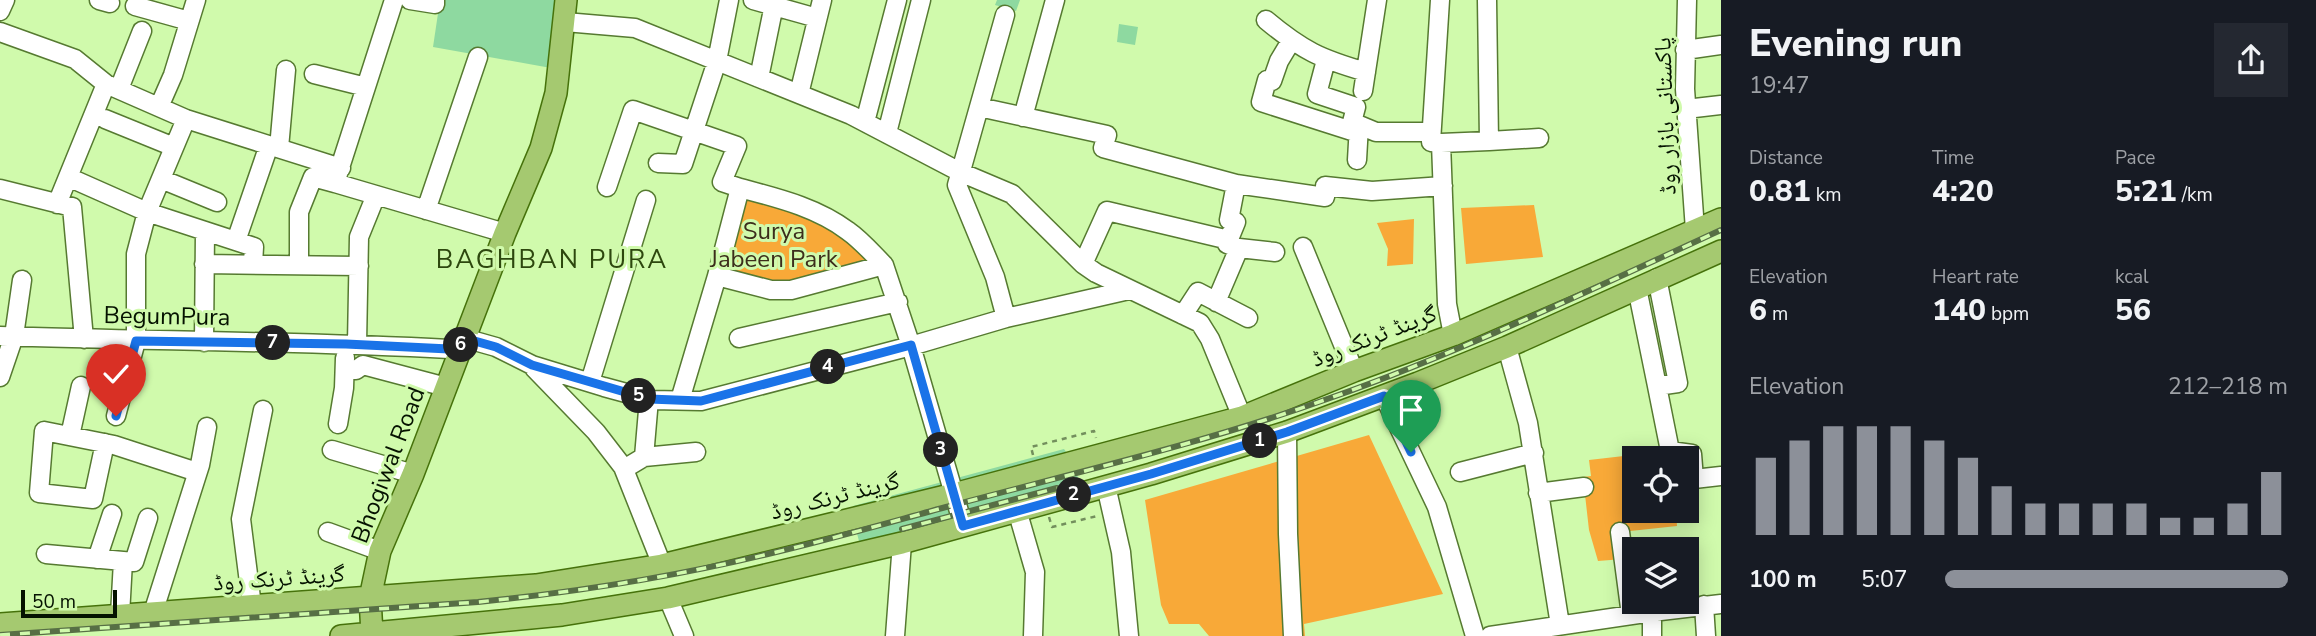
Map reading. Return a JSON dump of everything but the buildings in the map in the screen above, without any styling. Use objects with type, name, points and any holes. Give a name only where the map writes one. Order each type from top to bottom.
[{"type":"main road","name":"Bhogiwal Road","points":[[372,634],[370,598],[380,551],[541,148],[556,93],[566,0]]},
{"type":"main road","name":"گرینڈ ٹرنک روڈ","points":[[0,624],[536,585],[662,565],[954,494],[1242,417],[1354,371],[1453,335],[1721,219]]},
{"type":"main road","points":[[341,636],[470,630],[668,598],[963,526],[1287,432],[1507,347],[1721,251]]},
{"type":"street","points":[[0,10],[5,0]]},
{"type":"street","points":[[159,107],[173,75],[196,0]]},
{"type":"street","points":[[338,176],[394,0]]},
{"type":"street","points":[[410,0],[435,4],[435,0]]},
{"type":"street","points":[[658,163],[683,164],[716,61],[729,0]]},
{"type":"street","points":[[753,0],[774,3],[817,18]]},
{"type":"street","points":[[799,94],[822,0]]},
{"type":"street","points":[[865,122],[897,0]]},
{"type":"street","points":[[887,133],[921,0]]},
{"type":"street","points":[[1023,117],[1055,0]]},
{"type":"street","points":[[1363,90],[1377,0]]},
{"type":"street","points":[[1440,0],[1436,137],[1443,186],[1447,304],[1453,335]]},
{"type":"street","points":[[1488,0],[1489,141]]},
{"type":"street","name":"پاکستانی بازار روڈ","points":[[1687,0],[1686,109],[1695,230]]},
{"type":"street","points":[[760,78],[774,3]]},
{"type":"street","points":[[135,6],[190,21]]},
{"type":"street","points":[[1005,15],[960,172],[958,189],[995,277],[1006,318]]},
{"type":"street","points":[[1266,20],[1291,41],[1326,60],[1366,72]]},
{"type":"street","points":[[565,22],[635,28],[865,122],[960,172],[1012,194],[1083,264],[1129,290],[1200,323],[1210,339],[1242,417]]},
{"type":"street","points":[[57,204],[112,86],[142,31]]},
{"type":"street","points":[[0,32],[75,59],[112,86],[186,119],[274,146],[376,195],[505,233]]},
{"type":"street","points":[[1291,41],[1279,61],[1272,81],[1267,80],[1261,102],[1376,132],[1489,141],[1539,138]]},
{"type":"street","points":[[1685,50],[1721,45]]},
{"type":"street","points":[[426,210],[478,57]]},
{"type":"street","points":[[1326,60],[1317,94],[1356,107],[1352,122],[1359,129]]},
{"type":"street","points":[[236,241],[274,146],[286,70]]},
{"type":"street","points":[[314,74],[366,87]]},
{"type":"street","points":[[1686,109],[1721,105]]},
{"type":"street","points":[[979,107],[1107,135],[1103,148],[1237,184],[1325,197],[1325,186],[1372,191],[1443,186]]},
{"type":"street","points":[[607,187],[633,110],[737,146],[722,182],[799,205],[848,230],[884,265],[898,302],[963,526]]},
{"type":"street","points":[[105,119],[174,147]]},
{"type":"street","points":[[116,416],[136,341],[136,254],[147,212],[186,119]]},
{"type":"street","points":[[1356,160],[1359,129]]},
{"type":"street","points":[[299,265],[299,212],[313,177],[338,176]]},
{"type":"street","points":[[68,177],[147,212],[254,247],[253,264]]},
{"type":"street","points":[[161,178],[216,202]]},
{"type":"street","points":[[1216,302],[1234,244],[1236,222],[1229,220],[1237,184]]},
{"type":"street","points":[[680,400],[740,188]]},
{"type":"street","points":[[0,189],[72,207],[84,339]]},
{"type":"street","points":[[338,424],[351,344],[359,266],[359,237],[376,195]]},
{"type":"street","points":[[590,383],[646,200]]},
{"type":"street","points":[[1083,264],[1107,211],[1275,252]]},
{"type":"street","points":[[204,342],[205,231]]},
{"type":"street","points":[[1303,247],[1354,371]]},
{"type":"street","points":[[204,264],[359,266]]},
{"type":"street","points":[[717,276],[771,290],[791,290],[884,265]]},
{"type":"street","points":[[1657,278],[1678,383],[1657,386]]},
{"type":"street","points":[[0,377],[7,336],[22,280]]},
{"type":"street","points":[[1637,288],[1670,451],[1692,454],[1694,479],[1721,476]]},
{"type":"street","points":[[532,365],[649,399],[701,401],[1006,318],[1129,290]]},
{"type":"street","points":[[1183,315],[1198,292],[1248,318]]},
{"type":"street","points":[[739,338],[898,302]]},
{"type":"street","name":"BegumPura","points":[[7,336],[351,344],[449,349],[461,345],[496,347],[532,365]]},
{"type":"street","points":[[1507,347],[1534,453],[1560,625]]},
{"type":"street","points":[[345,369],[356,370],[363,365],[446,387]]},
{"type":"street","points":[[532,365],[596,432],[624,470],[662,565]]},
{"type":"street","points":[[70,436],[81,386]]},
{"type":"street","points":[[1384,396],[1437,508],[1475,636]]},
{"type":"street","points":[[644,457],[649,399]]},
{"type":"street","points":[[252,606],[241,519],[263,410]]},
{"type":"street","points":[[153,613],[197,472],[207,427]]},
{"type":"street","points":[[105,443],[93,499],[39,493],[44,430],[105,443],[197,472]]},
{"type":"street","points":[[1287,432],[1293,636]]},
{"type":"street","points":[[332,450],[413,474]]},
{"type":"street","points":[[624,470],[644,457],[696,452]]},
{"type":"street","points":[[1460,472],[1534,453]]},
{"type":"street","points":[[1106,486],[1121,552],[1129,636]]},
{"type":"street","points":[[1538,493],[1584,487]]},
{"type":"street","points":[[1017,510],[1035,572],[1032,636]]},
{"type":"street","points":[[97,559],[112,514]]},
{"type":"street","points":[[46,554],[134,562],[148,518]]},
{"type":"street","points":[[328,532],[380,551]]},
{"type":"street","points":[[1620,532],[1631,615]]},
{"type":"street","points":[[895,636],[902,542]]},
{"type":"street","points":[[120,615],[123,562]]},
{"type":"street","points":[[668,598],[684,636]]},
{"type":"street","points":[[1706,636],[1713,605]]},
{"type":"street","points":[[1496,635],[1560,625],[1609,628],[1631,615],[1638,614]]},
{"type":"street","points":[[1652,614],[1652,636]]},
{"type":"path","points":[[1034,457],[1031,447],[1082,433]]},
{"type":"path","points":[[1052,527],[1104,514]]},
{"type":"green space","name":"Surya Jabeen Park","points":[[740,188],[799,205],[884,265],[791,290],[717,276]]},
{"type":"green space","points":[[1534,205],[1543,257],[1466,264],[1461,208]]},
{"type":"green space","points":[[1414,219],[1413,264],[1387,266],[1388,249],[1377,223]]},
{"type":"green space","points":[[1369,435],[1443,594],[1304,624],[1305,636],[1209,636],[1199,624],[1169,624],[1161,605],[1145,500]]},
{"type":"green space","points":[[1622,456],[1622,523],[1677,523],[1677,526],[1621,532],[1622,559],[1598,561],[1589,530],[1583,477],[1591,476],[1589,460]]},
{"type":"railway","points":[[0,635],[478,602],[624,583],[768,554],[1139,457],[1283,414],[1380,380],[1479,340],[1721,230]]},
{"type":"railway","points":[[902,529],[1057,488]]},
{"type":"district","name":"BAGHBAN PURA","points":[[552,259]]},
{"type":"route","points":[[116,416],[136,341],[357,344],[449,349],[458,353],[464,338],[496,347],[532,365],[652,400],[701,401],[911,345],[963,526],[1151,474],[1287,432],[1384,396],[1411,452]]}]
